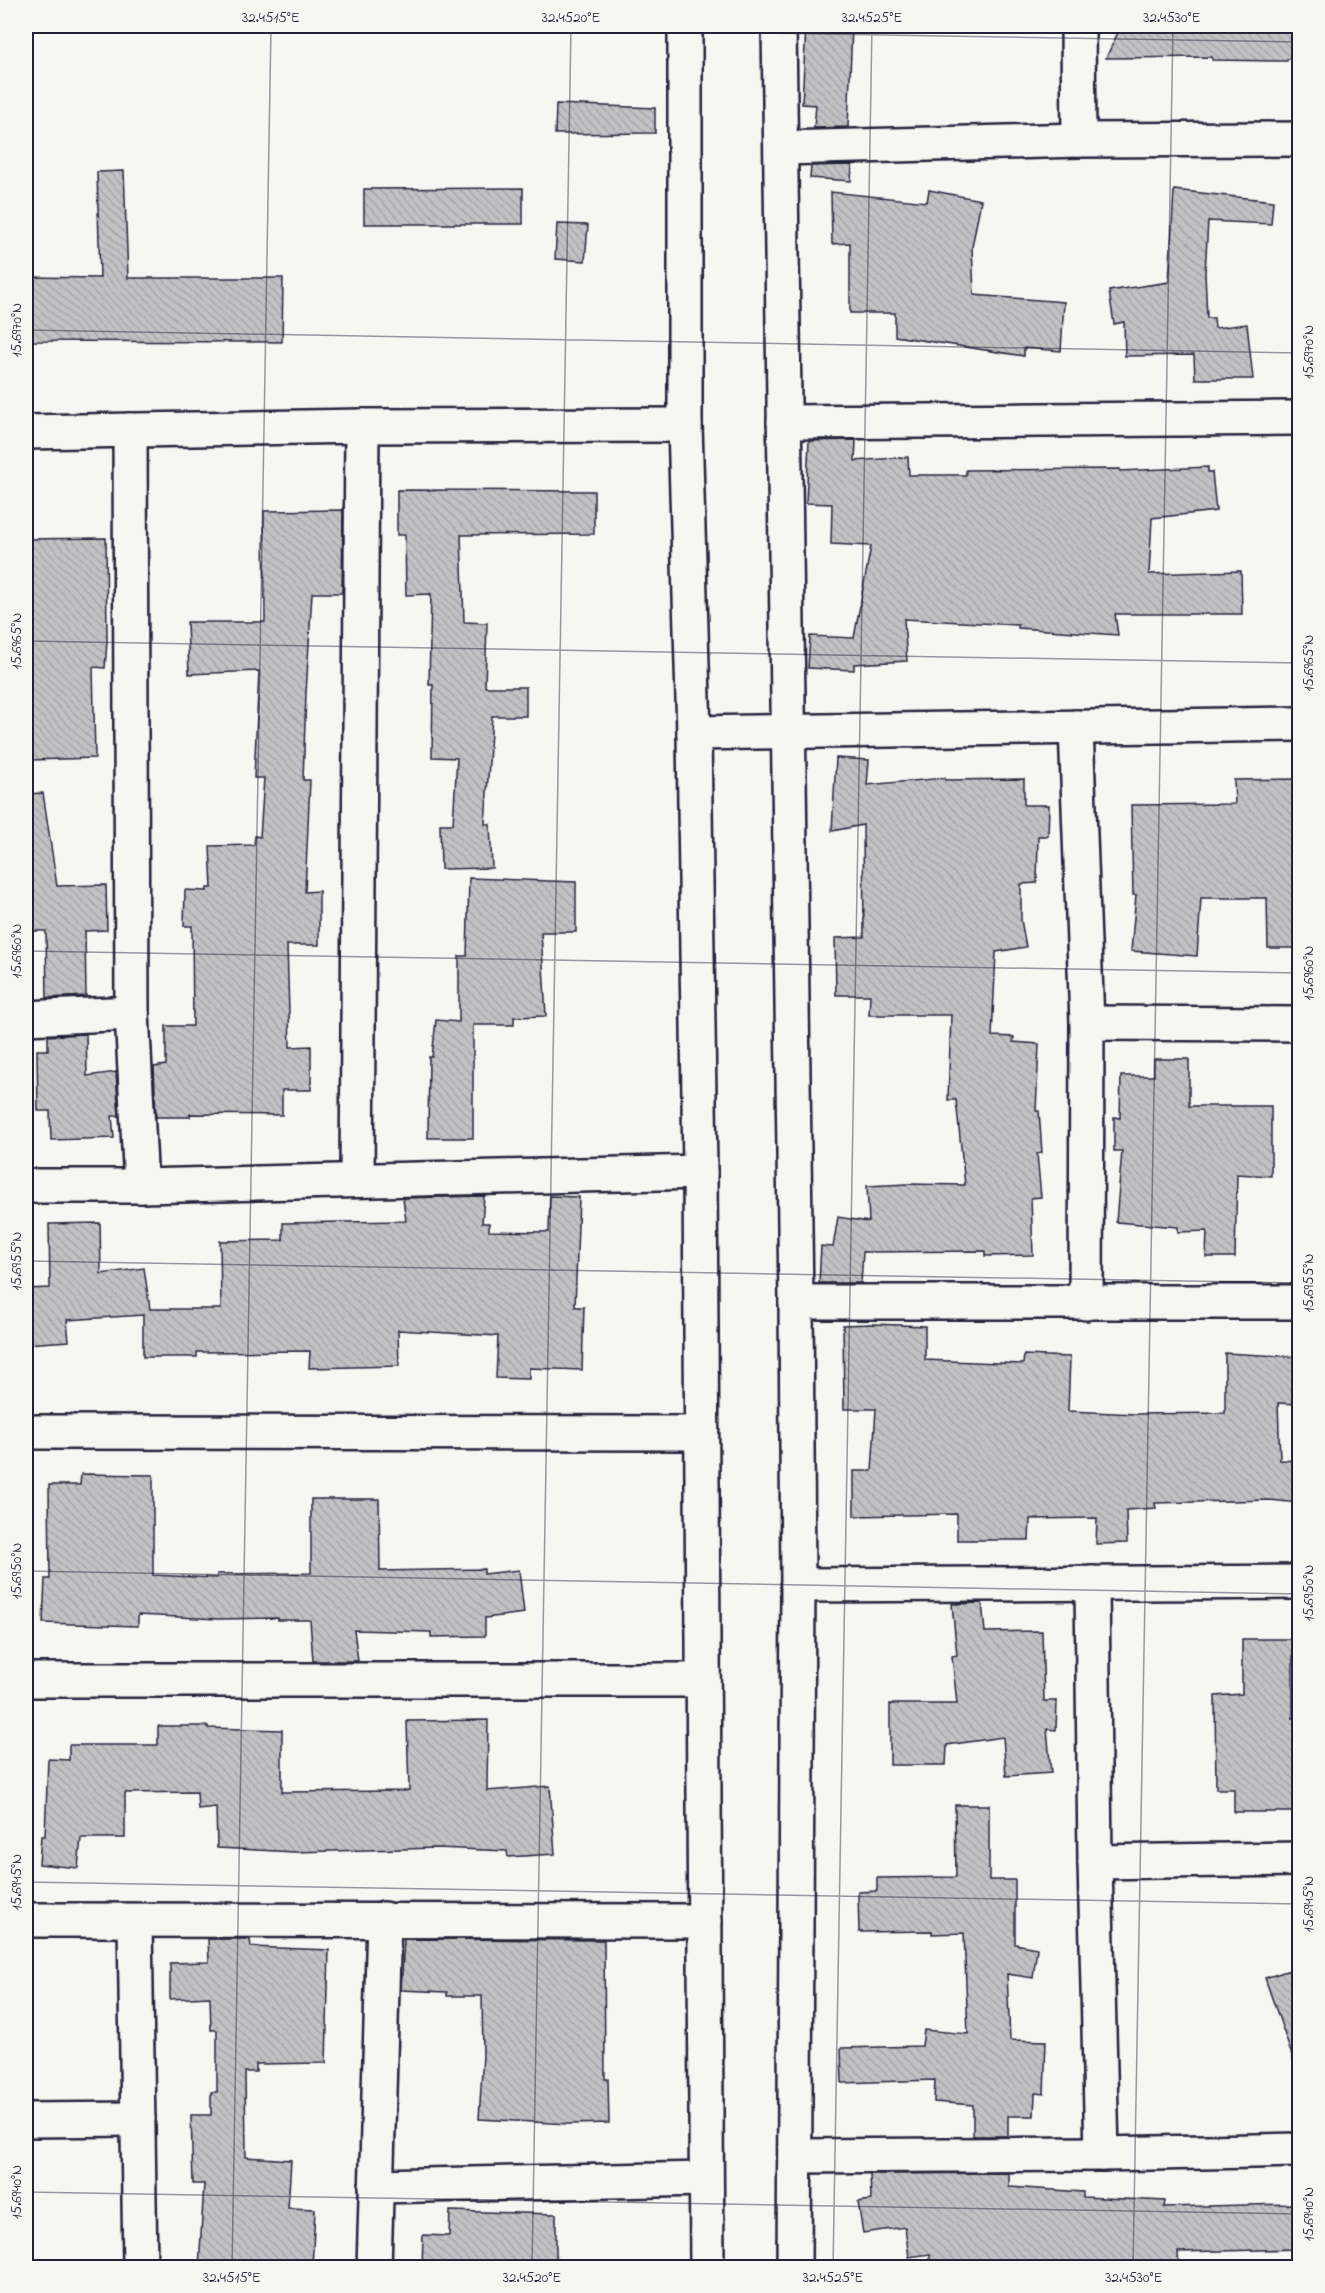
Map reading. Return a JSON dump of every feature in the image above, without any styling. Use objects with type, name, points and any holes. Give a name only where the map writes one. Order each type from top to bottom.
[{"type":"street","points":[[685,26],[685,425],[694,733],[700,1172],[707,2268]]},
{"type":"street","points":[[779,26],[798,1585],[794,2268]]},
{"type":"street","points":[[1078,26],[1079,140]]},
{"type":"street","points":[[782,148],[1079,140],[1299,139]]},
{"type":"street","points":[[784,422],[1299,418]]},
{"type":"street","points":[[26,432],[362,426],[685,425]]},
{"type":"street","points":[[357,1180],[362,426]]},
{"type":"street","points":[[130,430],[132,1013],[141,1186]]},
{"type":"street","points":[[694,733],[1299,724]]},
{"type":"street","points":[[1076,727],[1087,1023],[1086,1302]]},
{"type":"street","points":[[26,1018],[132,1013]]},
{"type":"street","points":[[1087,1023],[1299,1024]]},
{"type":"street","points":[[26,1186],[141,1186],[700,1172]]},
{"type":"street","points":[[796,1302],[1299,1302]]},
{"type":"street","points":[[26,1432],[701,1433]]},
{"type":"street","points":[[798,1585],[1299,1582]]},
{"type":"street","points":[[1092,1583],[1095,1862],[1102,2154]]},
{"type":"street","points":[[26,1680],[703,1680]]},
{"type":"street","points":[[1095,1862],[1299,1859]]},
{"type":"street","points":[[374,2268],[384,1919]]},
{"type":"street","points":[[26,1920],[705,1921]]},
{"type":"street","points":[[135,1921],[140,2268]]},
{"type":"street","points":[[26,2120],[138,2119]]},
{"type":"street","points":[[795,2156],[1299,2150]]},
{"type":"street","points":[[376,2186],[706,2179]]},
{"type":"building","points":[[806,26],[852,26],[848,127],[814,128],[816,105],[802,104]]},
{"type":"building","points":[[1121,26],[1299,26],[1299,59],[1287,59],[1287,61],[1212,60],[1212,57],[1106,58]]},
{"type":"building","points":[[556,104],[655,108],[655,133],[555,134]]},
{"type":"building","points":[[852,165],[851,181],[810,178],[811,166]]},
{"type":"building","points":[[124,171],[128,278],[283,278],[282,342],[26,341],[26,277],[100,278],[97,172]]},
{"type":"building","points":[[523,188],[523,224],[364,224],[364,189]]},
{"type":"building","points":[[929,190],[981,200],[972,247],[974,295],[1064,302],[1061,351],[1024,348],[1024,356],[895,336],[895,313],[850,313],[850,243],[832,244],[831,192],[927,202]]},
{"type":"building","points":[[1174,190],[1273,201],[1271,224],[1208,221],[1205,273],[1207,318],[1214,318],[1215,328],[1247,324],[1253,379],[1195,379],[1194,355],[1125,356],[1124,322],[1114,324],[1109,291],[1169,282]]},
{"type":"building","points":[[557,224],[588,225],[585,261],[555,259]]},
{"type":"building","points":[[856,440],[855,461],[908,457],[909,475],[966,475],[966,470],[1120,469],[1120,471],[1208,467],[1208,472],[1212,472],[1216,511],[1152,518],[1149,574],[1241,571],[1242,614],[1115,614],[1118,635],[1018,628],[1018,625],[904,619],[907,661],[854,664],[854,670],[808,668],[810,636],[854,638],[871,546],[831,544],[832,504],[806,503],[809,441]]},
{"type":"building","points":[[397,490],[594,491],[594,534],[461,535],[464,622],[487,623],[485,687],[526,687],[526,716],[492,716],[485,824],[490,824],[492,868],[441,869],[440,824],[453,824],[457,758],[432,757],[433,685],[429,685],[431,594],[406,595],[405,535],[397,535]]},
{"type":"building","points":[[343,510],[342,593],[312,593],[306,693],[303,780],[310,780],[305,892],[319,891],[319,945],[287,945],[290,1047],[311,1046],[311,1090],[282,1090],[282,1115],[190,1114],[190,1117],[156,1117],[154,1067],[166,1065],[166,1026],[193,1026],[192,926],[184,926],[185,890],[207,891],[207,888],[212,888],[210,846],[254,845],[255,836],[260,837],[264,778],[254,778],[259,671],[189,674],[187,622],[265,622],[264,511]]},
{"type":"building","points":[[106,538],[105,668],[93,667],[95,758],[31,760],[26,667],[26,539]]},
{"type":"building","points":[[836,758],[869,760],[867,785],[945,778],[945,780],[1024,779],[1024,805],[1049,805],[1048,836],[1038,836],[1037,883],[1021,884],[1021,920],[1026,947],[996,952],[992,1036],[1014,1037],[1013,1042],[1039,1044],[1036,1111],[1039,1111],[1042,1153],[1037,1154],[1041,1197],[1031,1198],[1033,1255],[985,1256],[985,1251],[863,1252],[861,1283],[819,1283],[821,1246],[833,1247],[838,1217],[869,1222],[867,1186],[965,1185],[956,1100],[948,1100],[951,1015],[869,1015],[870,995],[836,995],[835,938],[864,937],[863,825],[832,831]]},
{"type":"building","points":[[1297,779],[1299,948],[1268,948],[1267,898],[1201,898],[1197,956],[1131,951],[1136,895],[1133,895],[1131,805],[1235,804],[1234,780]]},
{"type":"building","points":[[43,793],[57,886],[106,885],[107,930],[85,931],[86,996],[47,998],[46,931],[26,931],[26,794]]},
{"type":"building","points":[[469,878],[576,882],[576,932],[541,932],[546,1016],[514,1017],[514,1025],[473,1025],[473,1138],[428,1138],[429,1057],[432,1057],[436,1020],[459,1022],[459,956],[467,956]]},
{"type":"building","points":[[86,1034],[87,1076],[116,1072],[119,1116],[112,1116],[114,1138],[51,1140],[50,1111],[38,1111],[37,1050],[48,1050],[48,1036]]},
{"type":"building","points":[[1154,1059],[1189,1059],[1189,1106],[1271,1106],[1271,1176],[1237,1174],[1235,1257],[1206,1257],[1207,1231],[1178,1232],[1178,1227],[1116,1222],[1122,1151],[1114,1151],[1114,1117],[1120,1118],[1121,1076],[1154,1076]]},
{"type":"building","points":[[484,1196],[482,1223],[489,1223],[489,1231],[549,1232],[550,1196],[579,1197],[575,1307],[584,1307],[582,1370],[529,1368],[529,1379],[496,1378],[498,1336],[398,1330],[399,1366],[309,1368],[310,1351],[197,1352],[197,1357],[143,1357],[143,1315],[67,1320],[69,1341],[26,1344],[26,1289],[50,1288],[49,1224],[100,1223],[101,1274],[144,1268],[150,1309],[221,1309],[220,1241],[283,1240],[283,1223],[406,1221],[403,1198]]},
{"type":"building","points":[[843,1325],[925,1326],[925,1360],[1023,1364],[1024,1355],[1070,1357],[1068,1411],[1136,1414],[1225,1413],[1225,1353],[1299,1357],[1299,1404],[1278,1403],[1280,1460],[1299,1461],[1299,1503],[1270,1500],[1155,1503],[1156,1508],[1126,1510],[1127,1543],[1096,1544],[1097,1518],[1030,1519],[1029,1540],[957,1540],[957,1514],[854,1516],[854,1471],[872,1471],[876,1409],[844,1409]]},
{"type":"building","points":[[81,1474],[153,1475],[153,1575],[217,1578],[217,1574],[311,1573],[311,1499],[379,1499],[380,1571],[484,1569],[484,1574],[519,1570],[524,1613],[485,1618],[485,1636],[431,1637],[431,1632],[354,1630],[358,1661],[313,1661],[310,1620],[138,1615],[138,1626],[43,1623],[45,1579],[50,1579],[49,1485],[80,1485]]},
{"type":"building","points":[[982,1603],[985,1632],[1042,1631],[1044,1701],[1057,1701],[1056,1730],[1047,1729],[1051,1773],[1006,1776],[1003,1737],[947,1745],[946,1765],[890,1765],[890,1704],[957,1704],[952,1656],[957,1655],[952,1604]]},
{"type":"building","points":[[1242,1639],[1293,1639],[1293,1718],[1299,1717],[1299,1812],[1234,1812],[1234,1789],[1216,1789],[1215,1696],[1242,1694]]},
{"type":"building","points":[[488,1720],[487,1791],[550,1786],[555,1854],[508,1857],[507,1851],[437,1848],[295,1852],[217,1848],[216,1807],[198,1809],[197,1792],[125,1793],[125,1838],[81,1838],[78,1868],[39,1864],[41,1836],[45,1836],[48,1759],[69,1760],[69,1745],[158,1745],[158,1726],[282,1730],[282,1792],[403,1791],[409,1790],[407,1721]]},
{"type":"building","points":[[955,1805],[989,1805],[989,1880],[1015,1880],[1015,1944],[1037,1948],[1033,1978],[1007,1974],[1010,2040],[1046,2041],[1044,2094],[1035,2093],[1034,2116],[1008,2116],[1008,2136],[973,2136],[973,2105],[934,2102],[935,2080],[842,2083],[841,2048],[922,2046],[924,2030],[968,2034],[964,1933],[859,1932],[858,1892],[877,1891],[877,1878],[956,1877]]},
{"type":"building","points":[[208,1939],[250,1939],[251,1947],[329,1950],[326,2063],[256,2064],[256,2072],[245,2072],[246,2157],[291,2160],[288,2208],[315,2209],[312,2268],[199,2268],[204,2184],[193,2184],[191,2115],[211,2115],[211,2092],[217,2092],[217,2030],[211,2030],[210,1997],[170,1999],[170,1963],[209,1962]]},
{"type":"building","points":[[404,1939],[604,1940],[605,2079],[608,2079],[609,2123],[569,2124],[479,2119],[483,2055],[482,1996],[447,1996],[447,1992],[401,1990]]},
{"type":"building","points":[[1299,1967],[1299,2063],[1295,2064],[1265,1978]]},
{"type":"building","points":[[1009,2173],[1009,2187],[1083,2192],[1083,2197],[1165,2201],[1164,2207],[1294,2204],[1298,2249],[1178,2252],[1179,2268],[930,2268],[930,2254],[909,2257],[905,2227],[863,2233],[858,2202],[871,2200],[870,2174]]},
{"type":"building","points":[[450,2211],[556,2214],[556,2268],[422,2268],[423,2235],[449,2236]]}]
